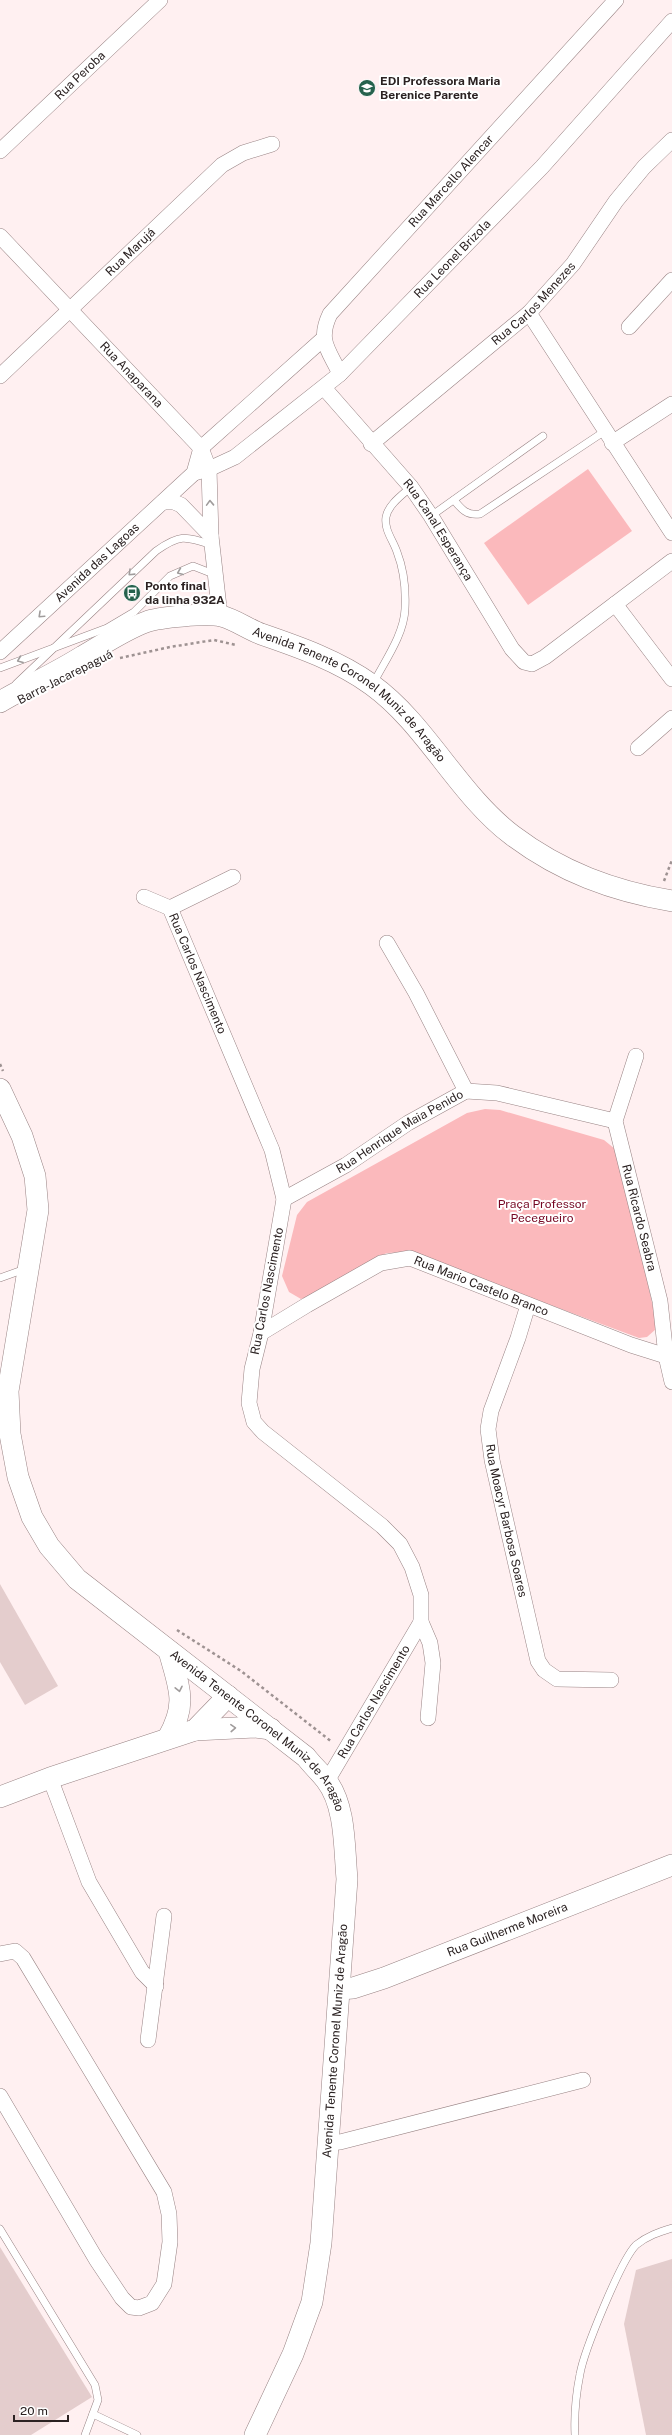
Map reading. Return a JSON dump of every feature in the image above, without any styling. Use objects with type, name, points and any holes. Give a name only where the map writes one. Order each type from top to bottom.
[{"type":"main road","name":"Avenida Tenente Coronel Muniz de Aragão","points":[[0,701],[101,645],[147,622],[174,617],[220,616],[259,633],[299,646],[340,666],[372,685],[399,710],[472,797],[511,834],[549,860],[596,883],[672,901]]},
{"type":"main road","name":"Avenida Tenente Coronel Muniz de Aragão","points":[[0,1089],[22,1136],[35,1176],[38,1210],[8,1391],[10,1434],[18,1477],[32,1517],[48,1546],[77,1579],[294,1746],[327,1781],[336,1798],[339,1812],[347,1879],[321,2244],[312,2302],[293,2354],[255,2435]]},
{"type":"main road","points":[[168,1738],[178,1721],[181,1709],[180,1693],[169,1651]]},
{"type":"main road","points":[[195,1730],[228,1696]]},
{"type":"main road","points":[[0,1797],[50,1778],[168,1738],[177,1738],[195,1730],[254,1727],[271,1728]]},
{"type":"main road","name":"Rua Guilherme Moreira","points":[[340,1989],[353,1988],[384,1978],[672,1865]]},
{"type":"street","name":"Rua Peroba","points":[[0,151],[160,0]]},
{"type":"street","name":"Rua Marcello Alencar","points":[[323,339],[324,327],[330,314],[616,0]]},
{"type":"street","name":"Rua Leonel Brizola","points":[[209,469],[235,457],[325,389],[542,167],[672,21]]},
{"type":"street","name":"Rua Carlos Menezes","points":[[371,444],[529,313],[573,264],[616,201],[644,167],[672,140]]},
{"type":"street","name":"Rua Marujá","points":[[0,376],[222,165],[243,152],[272,144]]},
{"type":"street","name":"Rua Anaparana","points":[[0,236],[201,448],[209,469],[212,541],[220,616]]},
{"type":"street","points":[[629,326],[672,280]]},
{"type":"street","points":[[529,313],[609,437],[670,526]]},
{"type":"street","points":[[194,473],[201,448],[323,339],[340,374]]},
{"type":"street","name":"Rua Canal Esperança","points":[[325,389],[371,444],[411,487],[431,516],[512,649],[524,662],[532,664],[545,657],[672,561]]},
{"type":"street","points":[[609,437],[672,404]]},
{"type":"street","name":"Avenida das Lagoas","points":[[0,652],[194,473],[209,469]]},
{"type":"street","points":[[163,502],[174,502],[181,505],[212,541]]},
{"type":"street","points":[[615,604],[672,679]]},
{"type":"street","points":[[638,748],[672,718]]},
{"type":"street","name":"Rua Carlos Nascimento","points":[[170,908],[233,877]]},
{"type":"street","name":"Rua Carlos Nascimento","points":[[144,897],[170,908],[272,1150],[284,1199],[261,1333],[252,1369],[250,1396],[254,1422],[263,1432],[382,1526],[400,1544],[412,1567],[421,1595],[421,1622],[430,1643],[433,1663],[428,1718]]},
{"type":"street","points":[[387,943],[416,993],[466,1091]]},
{"type":"street","points":[[615,1121],[636,1056]]},
{"type":"street","name":"Rua Henrique Maia Penido","points":[[284,1199],[346,1164],[408,1123],[466,1091],[497,1093],[615,1121]]},
{"type":"street","name":"Rua Ricardo Seabra","points":[[615,1121],[660,1301],[666,1356],[672,1382]]},
{"type":"street","name":"Rua Mario Castelo Branco","points":[[261,1333],[307,1304],[381,1263],[410,1258],[666,1356]]},
{"type":"street","name":"Rua Moacyr Barbosa Soares","points":[[528,1304],[491,1411],[488,1429],[492,1460],[538,1661],[544,1670],[557,1679],[611,1680]]},
{"type":"street","name":"Rua Carlos Nascimento","points":[[327,1781],[421,1622]]},
{"type":"street","points":[[50,1778],[89,1882],[142,1972],[156,1986]]},
{"type":"street","points":[[148,2040],[164,1916]]},
{"type":"street","points":[[0,1954],[15,1951],[24,1958],[164,2192],[169,2214],[170,2242],[164,2284],[152,2303],[139,2308],[131,2306],[122,2298],[96,2259],[0,2096]]},
{"type":"street","points":[[327,2143],[360,2137],[583,2080]]},
{"type":"lane","points":[[431,516],[543,436]]},
{"type":"lane","points":[[454,500],[467,513],[480,514],[609,437]]},
{"type":"lane","points":[[372,685],[400,632],[406,611],[405,578],[397,550],[388,535],[386,518],[390,507],[411,487]]},
{"type":"lane","points":[[0,701],[147,558],[180,537],[212,541]]},
{"type":"lane","points":[[0,668],[107,628],[134,612],[170,576],[193,566],[216,575]]},
{"type":"lane","points":[[0,1278],[29,1268]]},
{"type":"lane","points":[[575,2435],[574,2420],[580,2374],[592,2336],[622,2268],[636,2246],[652,2234],[672,2228]]},
{"type":"lane","points":[[0,2229],[95,2385],[98,2400],[85,2435]]},
{"type":"lane","points":[[93,2414],[137,2435]]},
{"type":"path","name":"Barra-Jacarepaguá","points":[[113,661],[170,647],[214,640],[244,647]]},
{"type":"green space","points":[[588,469],[632,531],[528,605],[484,543]]},
{"type":"green space","name":"Praça Professor Pecegueiro","points":[[485,1109],[500,1110],[604,1140],[615,1149],[621,1160],[656,1321],[656,1329],[647,1337],[639,1338],[408,1252],[387,1253],[375,1258],[308,1297],[301,1299],[289,1292],[282,1276],[297,1215],[307,1202],[467,1113]]},
{"type":"building","points":[[0,1584],[58,1686],[25,1705],[0,1662]]},
{"type":"building","points":[[0,2247],[92,2397],[31,2435],[0,2435]]},
{"type":"building","points":[[672,2259],[672,2435],[646,2435],[624,2324],[636,2270]]},
{"type":"place","name":"EDI Professora Maria Berenice Parente","points":[[367,88]]},
{"type":"place","name":"Ponto final da linha 932A","points":[[132,593]]}]
